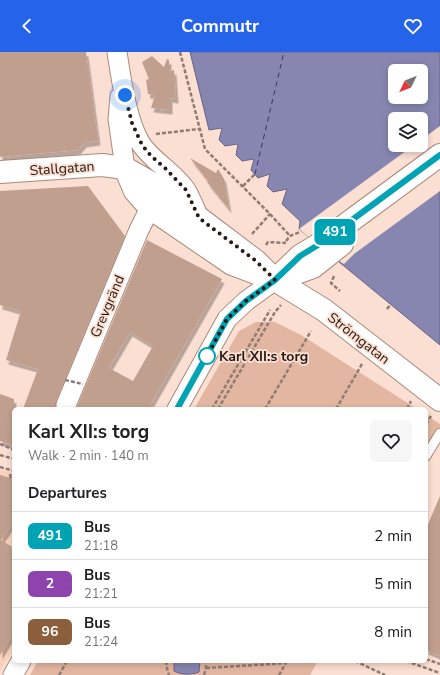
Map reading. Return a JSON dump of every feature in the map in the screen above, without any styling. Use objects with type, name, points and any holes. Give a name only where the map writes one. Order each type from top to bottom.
[{"type":"street","points":[[117,52],[121,82],[137,137],[151,156],[186,190],[199,218]]},
{"type":"street","points":[[121,82],[118,120],[125,168],[135,191],[150,208],[232,264],[275,280]]},
{"type":"street","points":[[328,256],[440,154]]},
{"type":"street","name":"Stallgatan","points":[[0,172],[102,165],[125,168]]},
{"type":"street","points":[[125,168],[153,184],[199,218],[256,261],[275,280]]},
{"type":"street","points":[[178,407],[227,319],[246,301],[275,280],[300,256],[328,256],[440,172]]},
{"type":"street","name":"Grevgränd","points":[[66,405],[139,230],[150,208]]},
{"type":"street","name":"Strömgatan","points":[[275,280],[324,310],[436,407]]},
{"type":"street","points":[[13,675],[20,663]]},
{"type":"lane","points":[[428,453],[440,433]]},
{"type":"path","points":[[180,52],[205,149],[243,186],[290,236]]},
{"type":"path","points":[[150,135],[199,129]]},
{"type":"path","points":[[243,186],[254,174]]},
{"type":"path","points":[[251,236],[252,233],[270,214]]},
{"type":"path","points":[[328,256],[330,283],[340,291]]},
{"type":"path","points":[[387,309],[391,304]]},
{"type":"path","points":[[213,407],[270,310]]},
{"type":"path","points":[[219,407],[275,312]]},
{"type":"path","points":[[266,407],[311,331]]},
{"type":"path","points":[[337,407],[362,364]]},
{"type":"path","points":[[65,380],[83,384]]},
{"type":"path","points":[[428,421],[436,407]]},
{"type":"path","points":[[0,444],[12,449]]},
{"type":"path","points":[[0,455],[12,458]]},
{"type":"path","points":[[0,467],[12,470]]},
{"type":"path","points":[[10,474],[11,479],[12,478]]},
{"type":"path","points":[[428,660],[440,664]]},
{"type":"path","points":[[59,675],[66,663]]},
{"type":"path","points":[[167,663],[167,672],[169,675]]},
{"type":"path","points":[[204,675],[206,663]]},
{"type":"path","points":[[206,668],[274,663]]},
{"type":"path","points":[[279,675],[286,663]]},
{"type":"path","points":[[359,663],[385,675]]},
{"type":"path","points":[[412,663],[440,673]]},
{"type":"shaded area","points":[[256,322],[275,322],[301,335],[414,407],[195,407],[239,331]]},
{"type":"shaded area","points":[[428,416],[440,424],[440,441],[428,462]]},
{"type":"shaded area","points":[[0,469],[12,473],[12,651],[0,671]]},
{"type":"shaded area","points":[[37,663],[317,663],[310,675],[30,675]]},
{"type":"water","points":[[190,52],[440,52],[440,345],[299,229],[300,221],[282,204],[287,189],[273,192],[267,186],[270,174],[258,178],[251,170],[254,159],[242,161],[236,155],[238,144],[225,146],[219,140],[222,128],[209,130]]},
{"type":"water","points":[[174,663],[200,663],[199,672],[193,674],[174,671]]},
{"type":"pier","points":[[440,126],[440,191],[354,254],[344,264],[328,254],[299,229],[404,152],[428,152],[428,135]]},
{"type":"building","points":[[0,52],[86,52],[98,141],[84,143],[78,150],[0,157]]},
{"type":"building","points":[[152,56],[164,67],[167,59],[169,60],[169,71],[174,70],[176,99],[170,98],[170,110],[151,108],[155,95],[148,94],[146,80],[149,79],[142,62]]},
{"type":"building","points":[[190,158],[216,173],[218,169],[224,179],[229,209],[207,182],[208,181]]},
{"type":"building","points":[[88,186],[125,236],[56,401],[56,407],[24,407],[38,369],[6,360],[21,311],[0,305],[0,191]]},
{"type":"building","points":[[147,240],[222,279],[149,407],[77,407]],"holes":[[[130,332],[153,346],[133,381],[109,368]]]},
{"type":"building","points":[[0,394],[14,399],[14,407],[12,407],[12,445],[0,441]]},
{"type":"building","points":[[0,475],[12,478],[12,524],[1,540],[12,547],[12,635],[0,655]]},
{"type":"building","points":[[440,496],[440,656],[428,651],[428,524]]},
{"type":"ferry route","points":[[255,174],[284,52]]},
{"type":"bus line","name":"491","points":[[178,407],[227,319],[231,315],[246,301],[275,280],[300,256],[318,245],[440,155]]},
{"type":"place","name":"Karl XII:s torg","points":[[207,356]]},
{"type":"route","points":[[125,95],[137,137],[151,156],[186,190],[199,218],[256,261],[275,280],[246,301],[227,319],[206,358],[207,356]]}]
